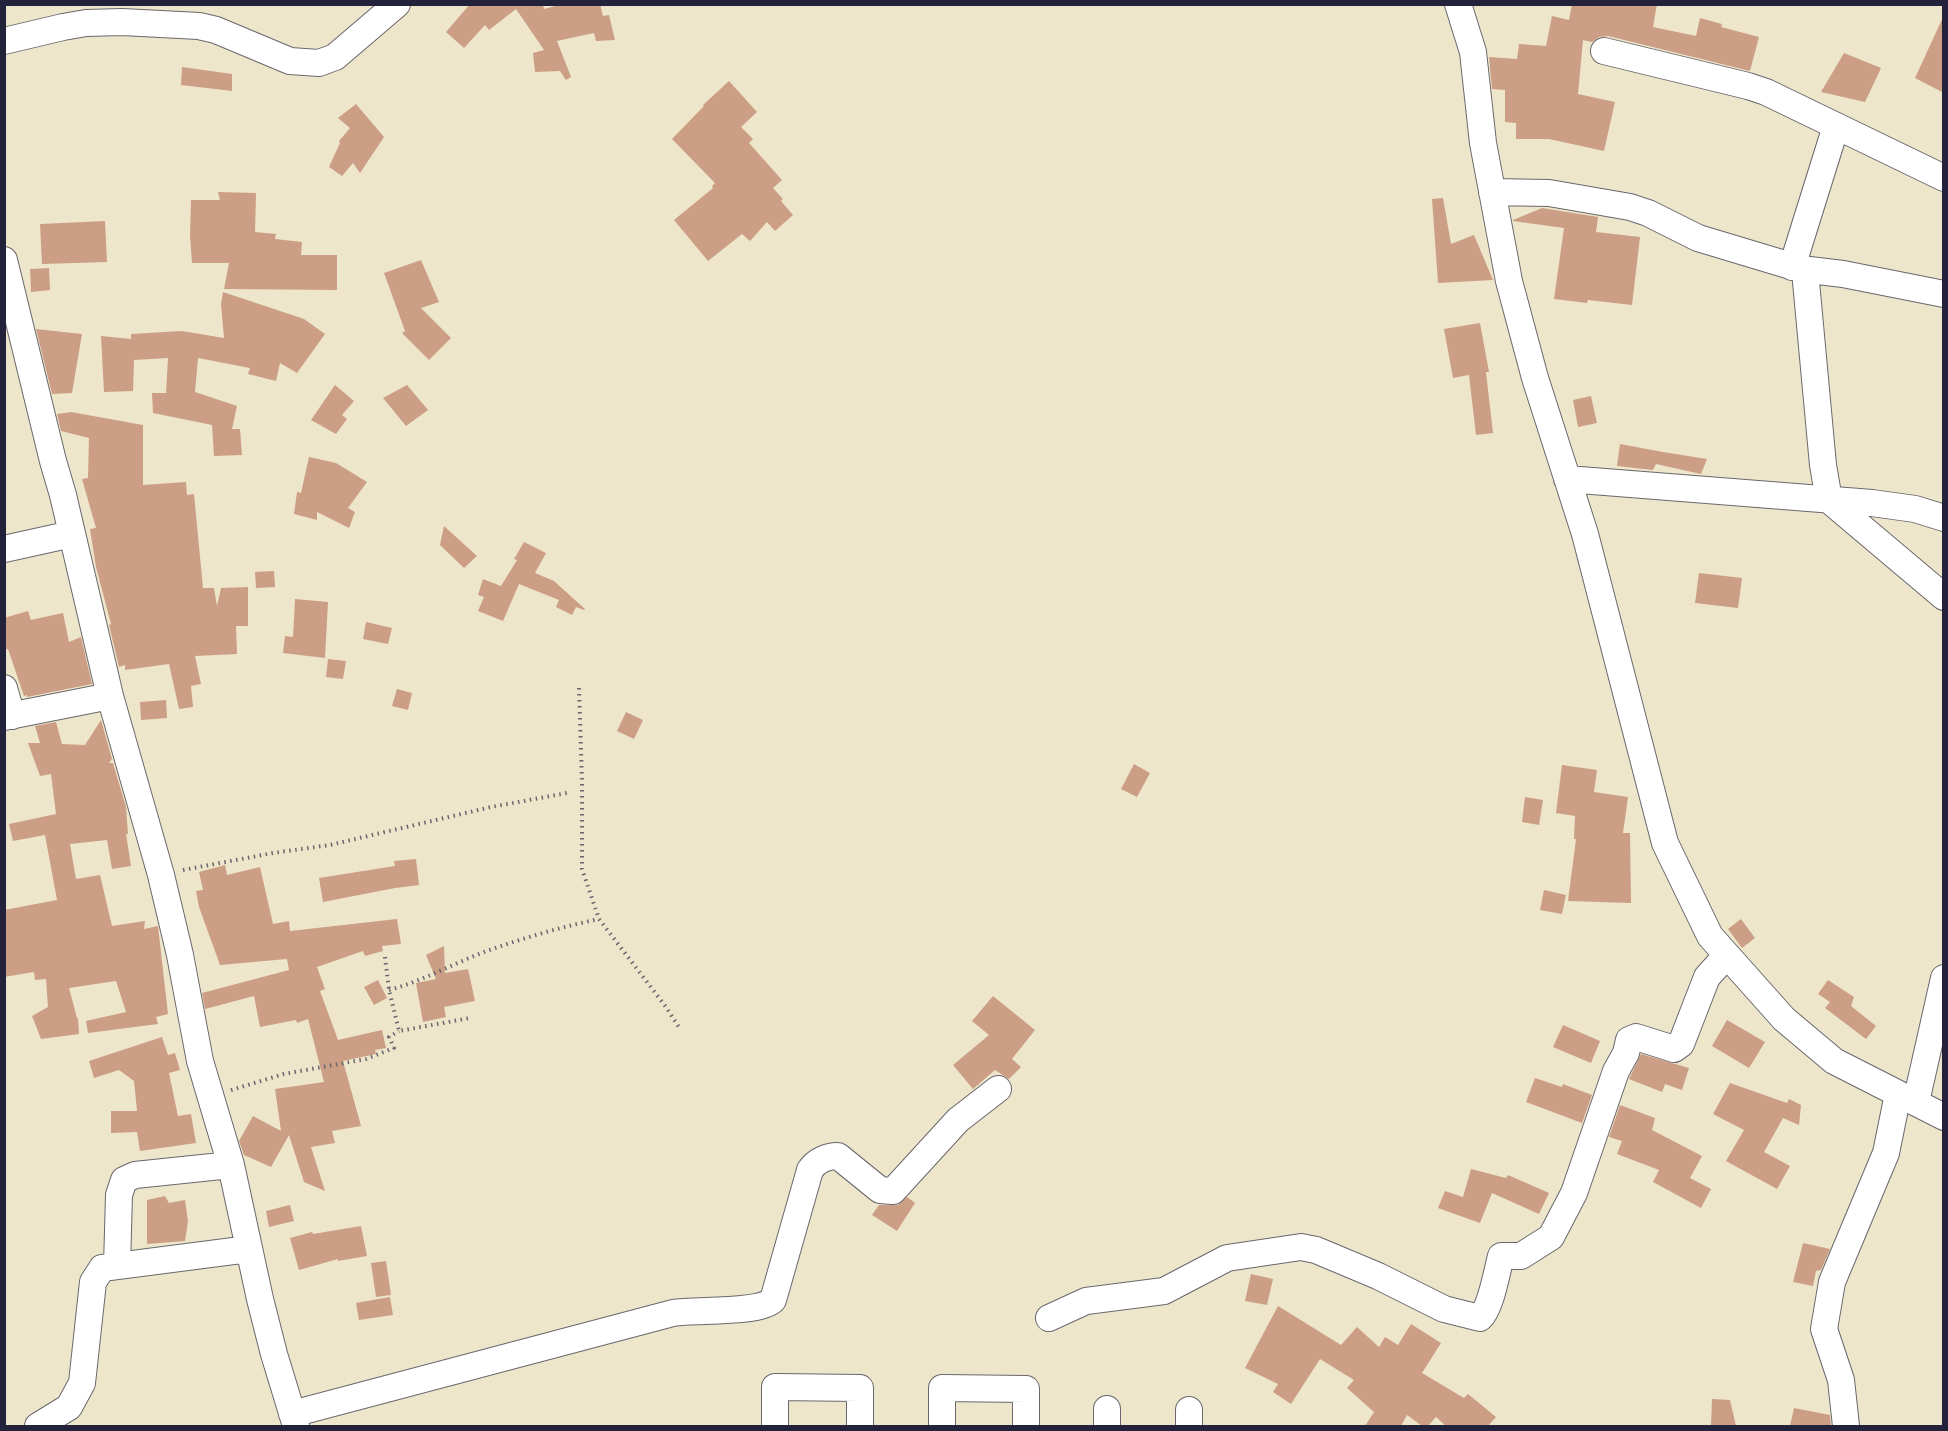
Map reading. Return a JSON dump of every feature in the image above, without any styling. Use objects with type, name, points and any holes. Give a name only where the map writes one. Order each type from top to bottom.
[{"type":"street","points":[[4,41],[86,23],[122,22],[199,26],[216,30],[290,61],[319,63],[335,57],[397,4]]},
{"type":"street","points":[[1458,4],[1473,52],[1483,143],[1509,281],[1535,378],[1585,534],[1665,843],[1710,936],[1784,1019],[1834,1060],[1944,1117]]},
{"type":"street","points":[[1604,51],[1748,86],[1944,178]]},
{"type":"street","points":[[1836,126],[1799,269],[1829,500],[1944,597]]},
{"type":"street","points":[[1492,192],[1549,193],[1642,210],[1698,238],[1799,269],[1843,274],[1944,294]]},
{"type":"street","points":[[4,260],[110,696],[162,874],[200,1061],[231,1165],[274,1354],[294,1420],[673,1313],[768,1305],[773,1300],[810,1170],[826,1159],[842,1158],[880,1190],[893,1191],[958,1120],[999,1089]]},
{"type":"street","points":[[1567,479],[1915,508],[1944,518]]},
{"type":"street","points":[[4,549],[72,534]]},
{"type":"street","points":[[4,688],[8,717],[110,696]]},
{"type":"street","points":[[1049,1318],[1086,1301],[1164,1291],[1227,1258],[1301,1246],[1378,1276],[1444,1309],[1480,1318],[1488,1306],[1502,1256],[1524,1255],[1551,1237],[1556,1228],[1574,1193],[1629,1040],[1636,1037],[1674,1049],[1681,1044],[1707,977],[1727,955]]},
{"type":"street","points":[[1846,1426],[1841,1380],[1824,1329],[1832,1282],[1907,1098],[1944,978]]},
{"type":"street","points":[[117,1266],[119,1195],[124,1180],[135,1175],[231,1165]]},
{"type":"street","points":[[38,1426],[64,1411],[75,1399],[82,1383],[93,1282],[102,1268],[249,1249]]},
{"type":"street","points":[[775,1426],[776,1387],[860,1388],[860,1426]]},
{"type":"street","points":[[942,1426],[942,1388],[1026,1389],[1026,1426]]},
{"type":"path","points":[[579,688],[582,869],[599,919],[680,1029]]},
{"type":"path","points":[[162,874],[273,853],[330,846],[491,807],[567,793]]},
{"type":"path","points":[[389,990],[430,977],[487,951],[535,935],[599,919]]},
{"type":"path","points":[[385,957],[389,990],[399,1031]]},
{"type":"path","points":[[211,1097],[284,1074],[366,1059],[393,1048],[389,1037],[399,1031],[470,1018]]},
{"type":"building","points":[[470,4],[543,4],[544,9],[563,4],[600,4],[603,16],[609,15],[615,40],[596,41],[594,33],[557,41],[571,77],[566,80],[560,71],[535,72],[533,53],[544,50],[516,9],[489,30],[485,25],[464,48],[446,32]]},
{"type":"building","points":[[1572,4],[1657,4],[1653,27],[1696,36],[1700,18],[1722,24],[1721,27],[1759,37],[1750,71],[1608,36],[1599,37],[1592,42],[1583,40],[1578,94],[1615,102],[1604,151],[1549,139],[1516,139],[1516,123],[1505,122],[1505,90],[1492,89],[1489,57],[1517,59],[1519,44],[1546,46],[1552,16],[1569,20]]},
{"type":"building","points":[[1944,15],[1944,93],[1915,78]]},
{"type":"building","points":[[1844,53],[1881,68],[1865,102],[1821,92]]},
{"type":"building","points":[[182,67],[232,74],[232,91],[181,85]]},
{"type":"building","points":[[729,81],[757,112],[741,127],[753,139],[749,143],[782,180],[773,188],[793,215],[775,231],[767,222],[750,241],[742,234],[708,261],[674,220],[713,188],[715,183],[672,139]]},
{"type":"building","points":[[356,104],[384,137],[360,173],[353,163],[342,176],[329,167],[339,141],[350,128],[338,118]]},
{"type":"building","points":[[218,192],[256,193],[255,232],[276,234],[275,239],[302,242],[301,255],[337,255],[337,290],[224,289],[229,263],[192,263],[191,200],[220,200]]},
{"type":"building","points":[[1443,198],[1451,244],[1474,235],[1493,280],[1438,283],[1432,199]]},
{"type":"building","points":[[1542,208],[1598,217],[1596,232],[1640,237],[1632,305],[1554,299],[1564,228],[1513,221]]},
{"type":"building","points":[[105,221],[107,262],[42,264],[40,224]]},
{"type":"building","points":[[421,260],[439,302],[421,308],[451,338],[429,360],[402,333],[405,331],[384,273]]},
{"type":"building","points":[[49,268],[50,290],[31,292],[30,269]]},
{"type":"building","points":[[223,292],[304,319],[325,334],[297,373],[280,363],[276,381],[248,374],[250,368],[198,358],[195,392],[237,406],[232,429],[240,429],[242,455],[214,456],[212,425],[153,413],[152,393],[166,393],[168,358],[134,360],[133,391],[104,392],[101,336],[131,339],[131,334],[182,331],[224,338],[221,304]]},
{"type":"building","points":[[1480,323],[1489,372],[1486,372],[1493,433],[1476,435],[1469,375],[1453,378],[1444,329]]},
{"type":"building","points":[[36,329],[82,334],[72,393],[52,394]]},
{"type":"building","points":[[335,385],[354,401],[342,415],[347,419],[336,434],[311,420]]},
{"type":"building","points":[[407,385],[428,410],[406,426],[383,398]]},
{"type":"building","points":[[1591,396],[1597,423],[1578,427],[1573,400]]},
{"type":"building","points":[[71,412],[143,425],[143,485],[186,482],[187,495],[194,494],[203,588],[214,588],[217,606],[221,588],[248,587],[248,626],[236,626],[237,654],[195,656],[201,684],[191,686],[193,707],[179,709],[169,664],[125,670],[125,665],[119,667],[109,625],[111,624],[96,567],[90,529],[96,528],[82,479],[88,478],[89,438],[61,431],[57,414]]},
{"type":"building","points":[[1620,444],[1707,459],[1701,474],[1656,464],[1653,470],[1617,466]]},
{"type":"building","points":[[309,457],[336,463],[367,482],[348,508],[355,512],[349,528],[317,512],[317,520],[294,514],[297,492],[301,493]]},
{"type":"building","points":[[444,526],[477,556],[464,568],[440,545]]},
{"type":"building","points":[[524,542],[546,553],[535,573],[554,581],[584,610],[576,607],[572,615],[556,607],[559,600],[519,584],[503,621],[478,611],[484,597],[478,595],[483,579],[501,586],[517,560],[514,559]]},
{"type":"building","points":[[274,571],[275,587],[256,588],[255,572]]},
{"type":"building","points":[[1699,573],[1742,578],[1738,608],[1695,603]]},
{"type":"building","points":[[295,599],[328,602],[325,658],[283,653],[285,636],[293,637]]},
{"type":"building","points":[[28,611],[31,620],[63,613],[69,642],[81,637],[92,684],[24,696],[8,649],[4,650],[4,618]]},
{"type":"building","points":[[366,622],[392,628],[388,644],[363,639]]},
{"type":"building","points":[[328,659],[346,661],[343,679],[326,677]]},
{"type":"building","points":[[397,689],[412,693],[408,710],[392,706]]},
{"type":"building","points":[[166,700],[167,718],[141,720],[140,702]]},
{"type":"building","points":[[626,712],[643,720],[634,739],[617,731]]},
{"type":"building","points":[[101,720],[112,759],[109,763],[113,763],[126,807],[128,834],[126,834],[131,866],[112,869],[107,840],[70,844],[76,879],[100,875],[112,926],[145,921],[144,929],[158,926],[168,1014],[156,1017],[158,1024],[88,1033],[86,1021],[126,1012],[116,981],[69,988],[78,1018],[79,1034],[41,1039],[32,1016],[48,1007],[46,979],[35,980],[34,972],[4,977],[4,910],[57,900],[45,835],[13,841],[9,824],[56,814],[51,774],[40,776],[28,743],[40,743],[35,726],[56,722],[62,744],[85,745]]},
{"type":"building","points":[[1134,764],[1150,773],[1137,797],[1121,789]]},
{"type":"building","points":[[1562,765],[1597,770],[1594,792],[1628,797],[1623,833],[1630,833],[1631,903],[1568,901],[1576,839],[1574,839],[1575,816],[1556,813]]},
{"type":"building","points":[[1525,797],[1543,800],[1539,825],[1522,822]]},
{"type":"building","points":[[416,859],[419,885],[323,902],[319,878],[395,866],[394,861]]},
{"type":"building","points":[[225,865],[227,875],[260,867],[273,924],[289,921],[290,931],[397,919],[401,944],[382,946],[383,951],[365,956],[363,951],[317,967],[325,989],[320,991],[338,1040],[382,1030],[386,1048],[375,1050],[376,1054],[343,1061],[361,1126],[332,1131],[335,1143],[311,1147],[325,1191],[304,1182],[289,1135],[271,1167],[244,1155],[239,1141],[253,1116],[281,1131],[275,1089],[324,1082],[308,1019],[297,1023],[296,1020],[260,1027],[254,996],[205,1009],[202,993],[289,970],[287,959],[220,965],[199,907],[196,891],[203,890],[199,872]]},
{"type":"building","points":[[1544,890],[1566,895],[1562,914],[1540,910]]},
{"type":"building","points":[[1741,919],[1755,938],[1742,948],[1728,929]]},
{"type":"building","points":[[444,946],[445,973],[468,969],[475,1001],[444,1007],[446,1017],[423,1022],[416,983],[436,979],[426,955]]},
{"type":"building","points":[[378,980],[387,998],[374,1005],[364,987]]},
{"type":"building","points":[[1828,980],[1854,997],[1851,1006],[1876,1026],[1866,1039],[1825,1008],[1830,1002],[1818,994]]},
{"type":"building","points":[[993,996],[1035,1030],[1012,1059],[1021,1067],[1009,1079],[995,1070],[973,1089],[953,1065],[989,1035],[972,1021]]},
{"type":"building","points":[[1727,1020],[1765,1042],[1749,1068],[1712,1046]]},
{"type":"building","points":[[1563,1025],[1600,1041],[1591,1063],[1553,1047]]},
{"type":"building","points":[[162,1037],[168,1055],[175,1053],[180,1070],[169,1073],[178,1116],[191,1114],[196,1143],[140,1151],[137,1132],[111,1133],[111,1111],[137,1111],[134,1081],[119,1070],[94,1078],[89,1061]]},
{"type":"building","points":[[1641,1054],[1689,1068],[1682,1090],[1665,1084],[1662,1092],[1629,1079]]},
{"type":"building","points":[[1535,1078],[1562,1087],[1563,1084],[1592,1095],[1582,1123],[1526,1102]]},
{"type":"building","points":[[1730,1083],[1787,1103],[1789,1099],[1801,1105],[1799,1125],[1783,1118],[1764,1152],[1790,1166],[1777,1189],[1726,1161],[1744,1130],[1713,1114]]},
{"type":"building","points":[[1620,1105],[1655,1118],[1652,1130],[1702,1156],[1690,1178],[1711,1189],[1701,1208],[1653,1182],[1659,1170],[1617,1154],[1622,1141],[1609,1137]]},
{"type":"building","points":[[1471,1169],[1506,1178],[1508,1175],[1549,1193],[1539,1214],[1492,1193],[1480,1223],[1438,1208],[1445,1191],[1463,1197]]},
{"type":"building","points":[[165,1196],[169,1203],[185,1200],[188,1221],[185,1241],[147,1244],[147,1200]]},
{"type":"building","points":[[907,1197],[915,1203],[897,1231],[872,1215],[879,1205],[898,1205]]},
{"type":"building","points":[[290,1205],[294,1221],[269,1227],[266,1211]]},
{"type":"building","points":[[361,1226],[367,1256],[338,1261],[338,1259],[299,1270],[290,1238],[312,1232],[313,1234]]},
{"type":"building","points":[[1803,1243],[1830,1249],[1821,1270],[1816,1271],[1813,1286],[1793,1282]]},
{"type":"building","points":[[386,1261],[391,1295],[376,1297],[371,1263]]},
{"type":"building","points":[[1251,1274],[1273,1279],[1267,1305],[1245,1301]]},
{"type":"building","points":[[390,1297],[393,1315],[359,1320],[356,1303]]},
{"type":"building","points":[[1278,1306],[1341,1345],[1357,1327],[1379,1347],[1385,1337],[1398,1345],[1411,1324],[1441,1343],[1422,1373],[1464,1398],[1468,1394],[1496,1417],[1488,1426],[1446,1426],[1436,1417],[1428,1426],[1422,1426],[1407,1415],[1401,1426],[1365,1426],[1374,1412],[1347,1388],[1354,1380],[1320,1359],[1291,1404],[1273,1392],[1278,1384],[1245,1368]]},
{"type":"building","points":[[1712,1399],[1730,1400],[1736,1426],[1711,1426]]},
{"type":"building","points":[[1794,1408],[1830,1415],[1831,1426],[1790,1426]]}]
